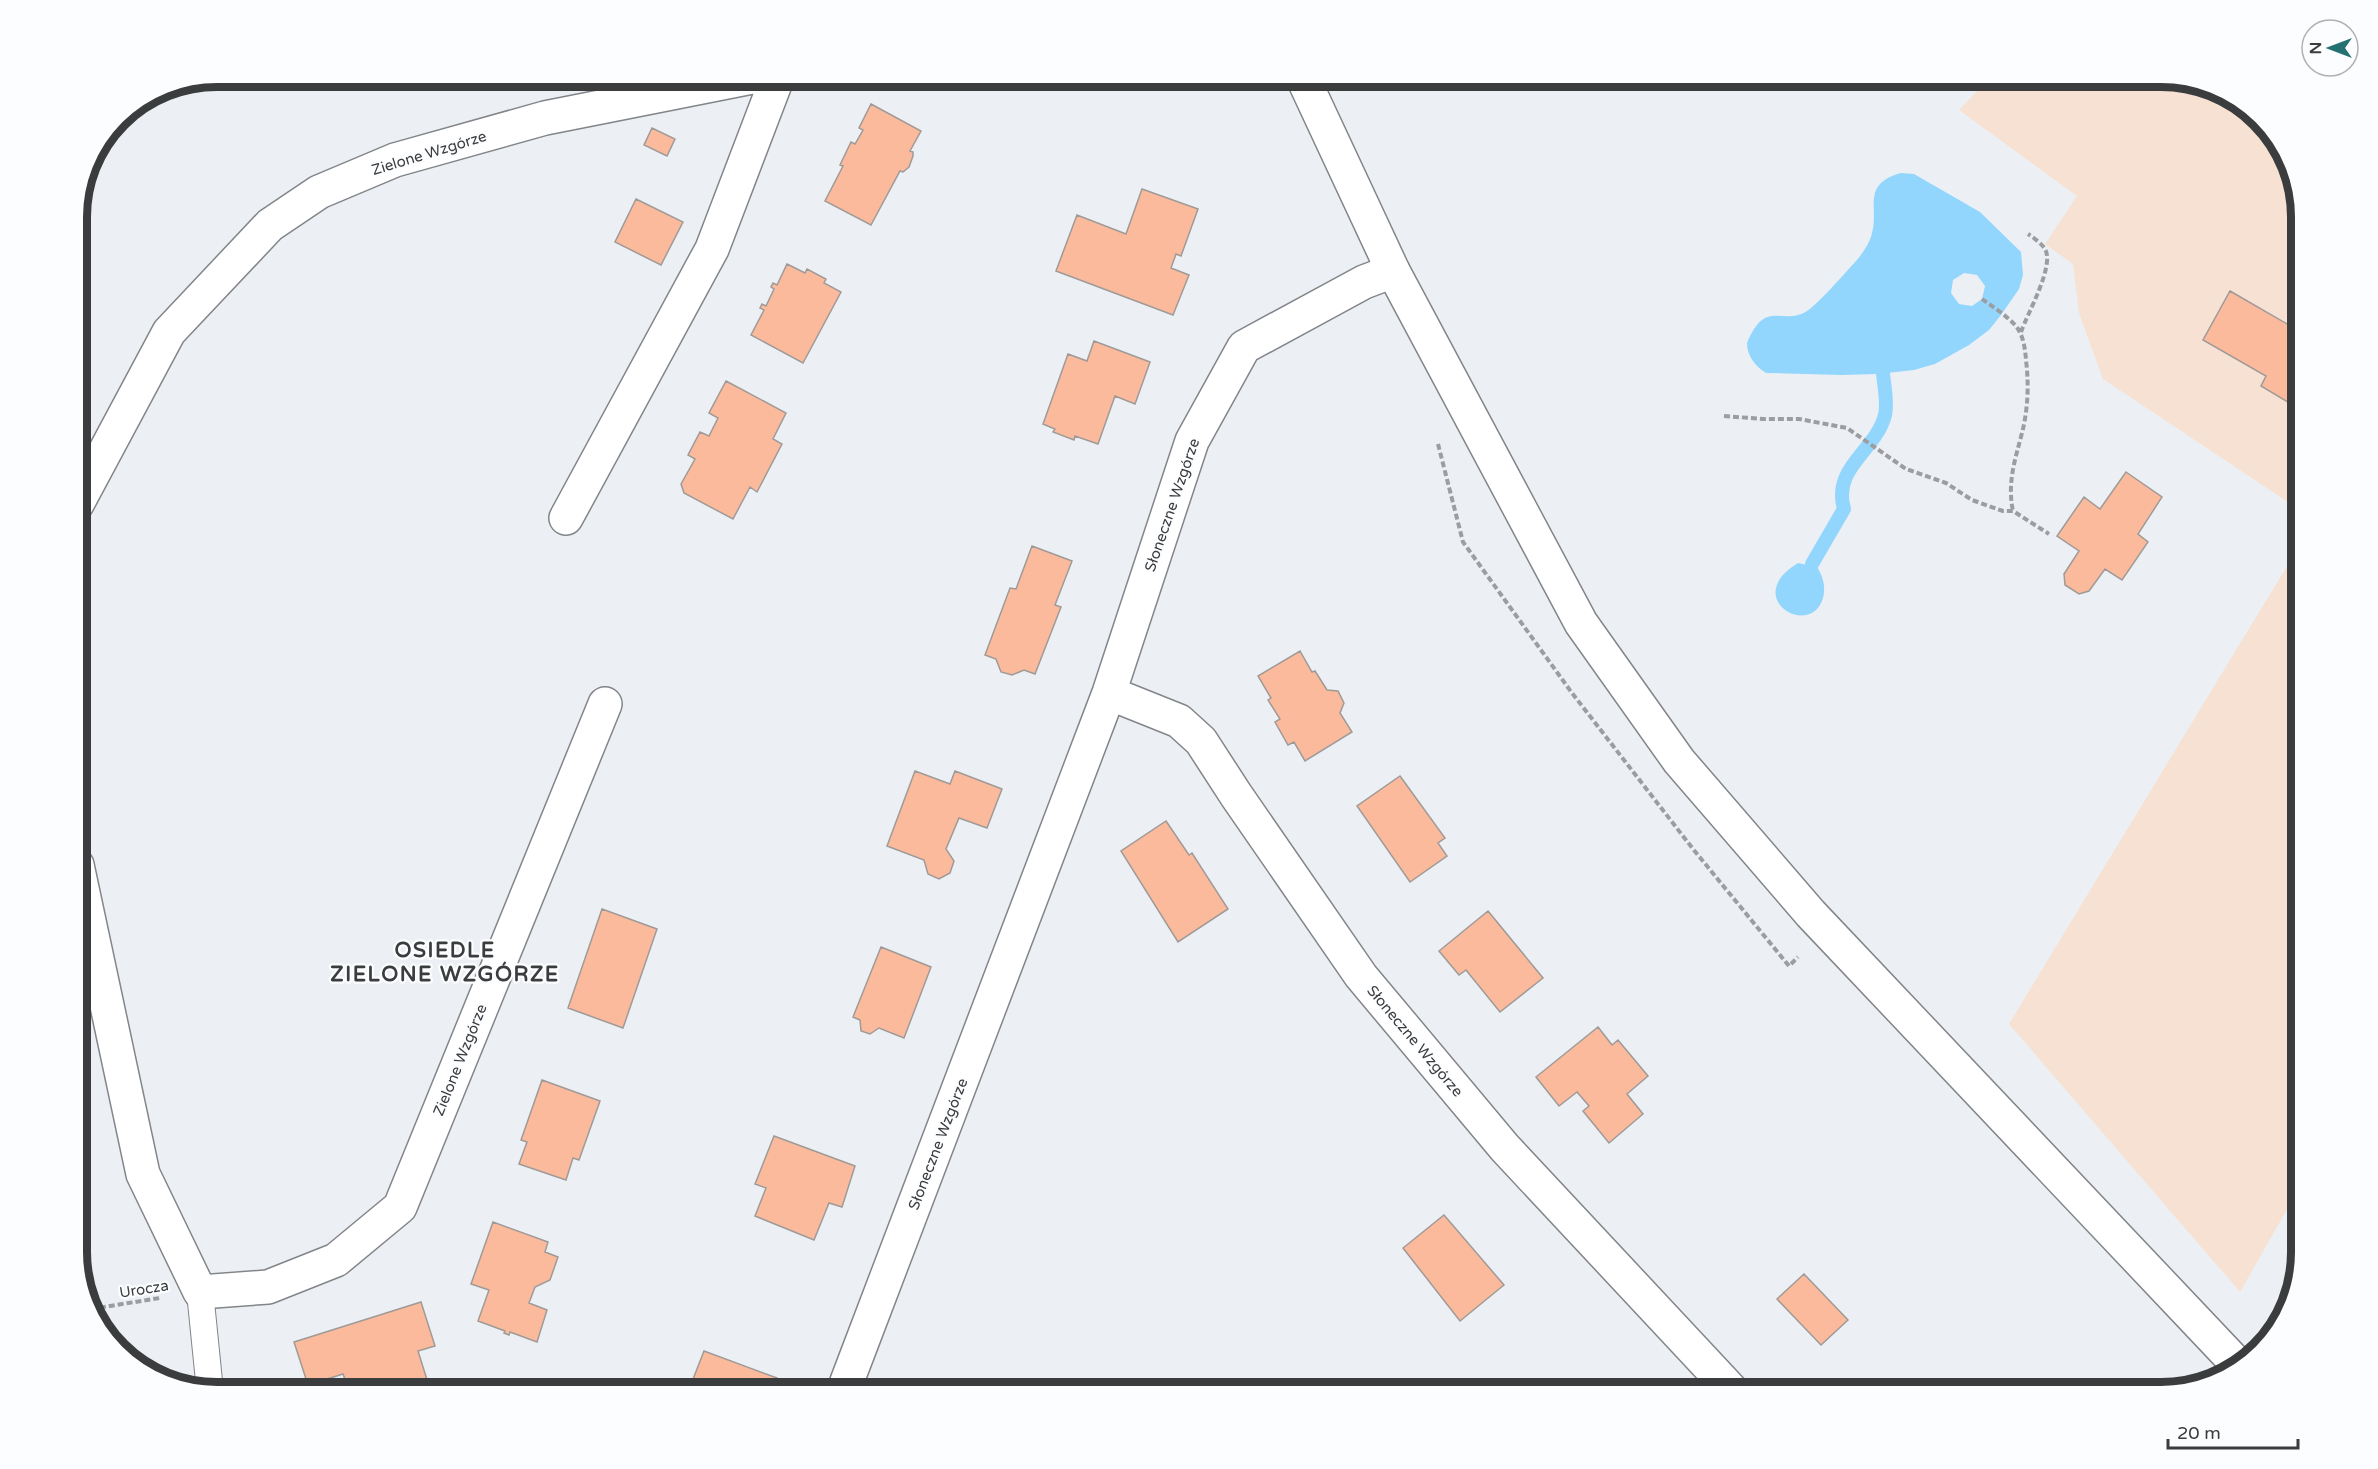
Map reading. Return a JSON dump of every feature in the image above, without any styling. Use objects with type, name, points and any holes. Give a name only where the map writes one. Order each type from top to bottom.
[{"type":"street","name":"Zielone Wzgórze","points":[[87,485],[169,332],[270,225],[319,192],[395,160],[545,118],[701,87]]},
{"type":"street","points":[[566,518],[712,249],[774,87]]},
{"type":"street","points":[[1307,87],[1392,271],[1581,623],[1680,761],[1811,914],[2233,1360]]},
{"type":"street","name":"Słoneczne Wzgórze","points":[[847,1382],[1109,693],[1192,441],[1244,347],[1364,282],[1392,271]]},
{"type":"street","name":"Słoneczne Wzgórze","points":[[1109,693],[1179,721],[1201,741],[1361,976],[1504,1148],[1724,1382]]},
{"type":"street","name":"Zielone Wzgórze","points":[[200,1292],[268,1287],[336,1260],[400,1208],[605,704]]},
{"type":"street","points":[[87,912],[143,1174],[200,1292]]},
{"type":"lane","points":[[200,1292],[209,1382]]},
{"type":"path","points":[[2021,333],[2024,321],[2031,312],[2048,262],[2047,251],[2041,243],[2028,234]]},
{"type":"path","points":[[1982,298],[2014,324],[2021,333],[2025,349],[2029,392],[2011,478],[2010,496],[2013,511]]},
{"type":"path","points":[[1724,416],[1808,420],[1847,428],[1906,469],[1946,483],[1972,500],[2003,511],[2013,511],[2049,534]]},
{"type":"path","name":"Urocza","points":[[99,1308],[200,1292]]},
{"type":"shaded area","points":[[1981,87],[2178,88],[2195,91],[2226,104],[2259,131],[2278,159],[2289,191],[2291,208],[2291,504],[2103,379],[2079,313],[2073,264],[2045,244],[2077,196],[1959,110]]},
{"type":"shaded area","points":[[2291,559],[2291,1203],[2240,1292],[2009,1024]]},
{"type":"water","points":[[1901,173],[1914,174],[1980,212],[2021,252],[2023,275],[2019,289],[1989,330],[1969,345],[1935,364],[1914,370],[1878,374],[1766,373],[1755,364],[1748,352],[1747,343],[1754,329],[1768,317],[1798,315],[1807,311],[1856,261],[1871,237],[1876,190],[1889,178]],"holes":[[[1964,273],[1977,275],[1985,286],[1982,299],[1972,306],[1959,304],[1951,293],[1953,280]]]},
{"type":"water","points":[[1798,563],[1817,567],[1824,586],[1823,598],[1816,610],[1806,615],[1795,615],[1784,609],[1777,601],[1776,589],[1782,576]]},
{"type":"building","points":[[871,104],[921,131],[910,151],[913,152],[913,156],[909,167],[903,172],[900,171],[871,225],[825,201],[843,166],[840,165],[851,142],[855,144],[863,130],[859,128]]},
{"type":"building","points":[[652,128],[675,139],[667,156],[644,145]]},
{"type":"building","points":[[1142,189],[1198,209],[1181,256],[1176,254],[1171,268],[1189,275],[1173,315],[1056,271],[1077,215],[1126,234]]},
{"type":"building","points":[[636,199],[683,222],[661,265],[615,242]]},
{"type":"building","points":[[787,264],[805,273],[807,269],[826,279],[824,283],[841,292],[803,363],[751,335],[764,310],[760,308],[762,304],[766,306],[774,289],[771,287],[773,283],[777,285]]},
{"type":"building","points":[[2230,291],[2291,326],[2291,404],[2261,386],[2266,376],[2203,340]]},
{"type":"building","points":[[1094,341],[1150,362],[1135,404],[1115,396],[1098,444],[1075,436],[1074,440],[1053,432],[1055,429],[1043,424],[1068,354],[1087,361]]},
{"type":"building","points":[[726,381],[786,413],[773,439],[782,444],[757,492],[750,487],[733,519],[684,493],[681,484],[695,459],[688,455],[700,432],[709,436],[718,418],[709,413]]},
{"type":"building","points":[[2126,472],[2162,497],[2138,534],[2148,542],[2122,580],[2105,569],[2089,591],[2079,594],[2065,585],[2064,574],[2079,551],[2057,536],[2084,497],[2100,509]]},
{"type":"building","points":[[1032,546],[1072,561],[1055,605],[1061,607],[1035,674],[1024,670],[1012,675],[1001,672],[996,659],[985,655],[1010,588],[1016,589]]},
{"type":"building","points":[[1300,651],[1312,672],[1315,671],[1327,690],[1338,691],[1344,703],[1340,713],[1352,732],[1305,761],[1294,742],[1288,745],[1275,722],[1280,719],[1268,700],[1271,698],[1258,676]]},
{"type":"building","points":[[915,771],[950,784],[955,771],[1002,789],[987,828],[959,818],[946,849],[954,861],[950,873],[939,879],[928,874],[924,860],[887,846]]},
{"type":"building","points":[[1400,776],[1445,838],[1438,843],[1447,856],[1410,882],[1357,806]]},
{"type":"building","points":[[1166,821],[1189,855],[1192,853],[1228,909],[1178,942],[1121,851]]},
{"type":"building","points":[[602,909],[657,929],[623,1028],[568,1008]]},
{"type":"building","points":[[1488,911],[1543,978],[1500,1012],[1466,970],[1459,975],[1439,951]]},
{"type":"building","points":[[881,947],[931,967],[904,1038],[879,1028],[870,1034],[861,1031],[860,1020],[853,1017]]},
{"type":"building","points":[[1598,1027],[1612,1045],[1618,1040],[1648,1076],[1627,1094],[1643,1114],[1609,1143],[1583,1111],[1589,1106],[1577,1092],[1559,1106],[1536,1077]]},
{"type":"building","points":[[542,1080],[600,1101],[579,1160],[573,1158],[566,1180],[519,1164],[527,1142],[521,1140]]},
{"type":"building","points":[[774,1136],[855,1166],[842,1207],[829,1203],[814,1240],[755,1216],[766,1188],[755,1184]]},
{"type":"building","points":[[1444,1215],[1504,1285],[1460,1321],[1403,1248]]},
{"type":"building","points":[[493,1222],[548,1242],[545,1252],[558,1257],[550,1280],[535,1287],[529,1303],[547,1310],[537,1342],[510,1332],[509,1335],[504,1333],[505,1331],[478,1321],[489,1290],[471,1284]]},
{"type":"building","points":[[1804,1274],[1848,1320],[1821,1345],[1777,1299]]},
{"type":"building","points":[[421,1302],[435,1346],[418,1351],[428,1382],[346,1382],[343,1374],[318,1382],[307,1382],[294,1342]]},
{"type":"building","points":[[704,1351],[777,1378],[775,1382],[692,1382]]},
{"type":"waterway","points":[[1812,564],[1844,509],[1842,494],[1849,470],[1873,439],[1885,415],[1883,373]]},
{"type":"district","name":"OSIEDLE ZIELONE WZGÓRZE","points":[[445,962]]}]
